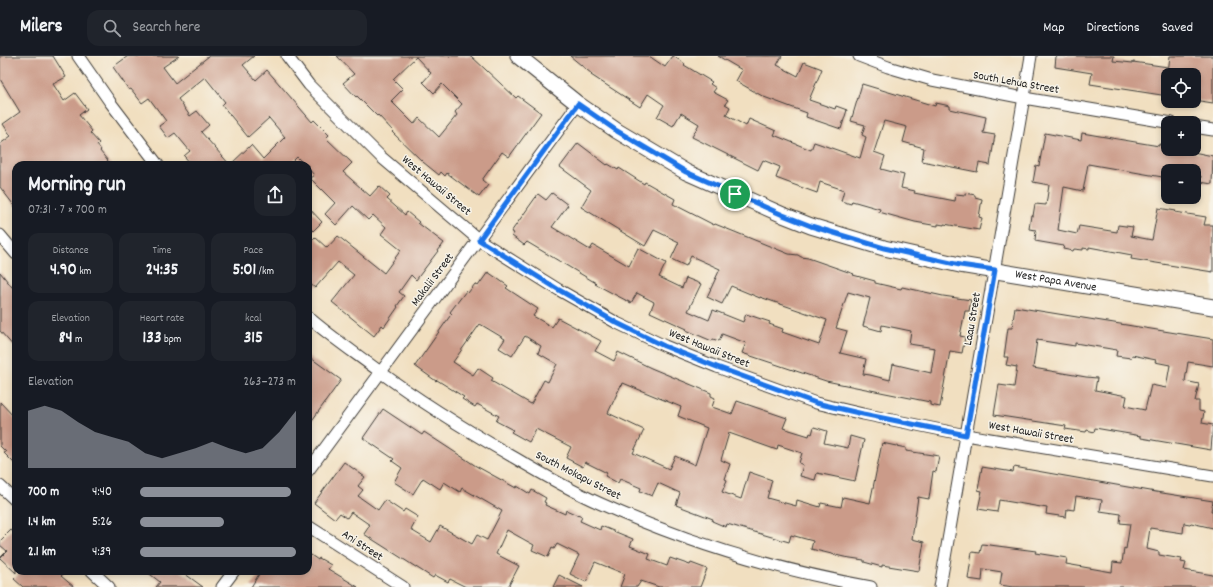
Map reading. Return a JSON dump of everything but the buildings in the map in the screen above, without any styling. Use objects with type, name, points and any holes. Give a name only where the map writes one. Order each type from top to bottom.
[{"type":"street","points":[[78,56],[110,102],[155,161]]},
{"type":"street","name":"West Hawaii Street","points":[[286,56],[309,85],[381,157],[479,240],[559,290],[617,323],[664,346],[816,403],[966,435],[1213,476]]},
{"type":"street","name":"West Papa Avenue","points":[[518,56],[578,104],[617,131],[686,172],[811,226],[884,248],[960,265],[1213,307]]},
{"type":"street","name":"South Lehua Street","points":[[859,56],[888,67],[932,80],[1024,98],[1161,121]]},
{"type":"street","name":"Laau Street","points":[[940,587],[1031,56]]},
{"type":"street","name":"Makalii Street","points":[[312,466],[578,104]]},
{"type":"street","points":[[1201,128],[1213,130]]},
{"type":"street","points":[[0,234],[12,249]]},
{"type":"street","name":"South Mokapu Street","points":[[312,320],[324,331],[408,392],[474,435],[554,480],[599,503],[682,537],[787,570],[820,578],[871,587]]},
{"type":"street","points":[[0,486],[12,497]]},
{"type":"street","name":"Ani Street","points":[[312,529],[391,584],[403,587]]},
{"type":"street","points":[[96,575],[109,587]]},
{"type":"street","points":[[222,587],[231,575]]},
{"type":"route","points":[[578,104],[617,131],[686,172],[735,194],[811,226],[884,248],[960,265],[995,270],[966,435],[816,403],[764,385],[664,346],[617,323],[559,290],[479,240],[578,104]]}]
